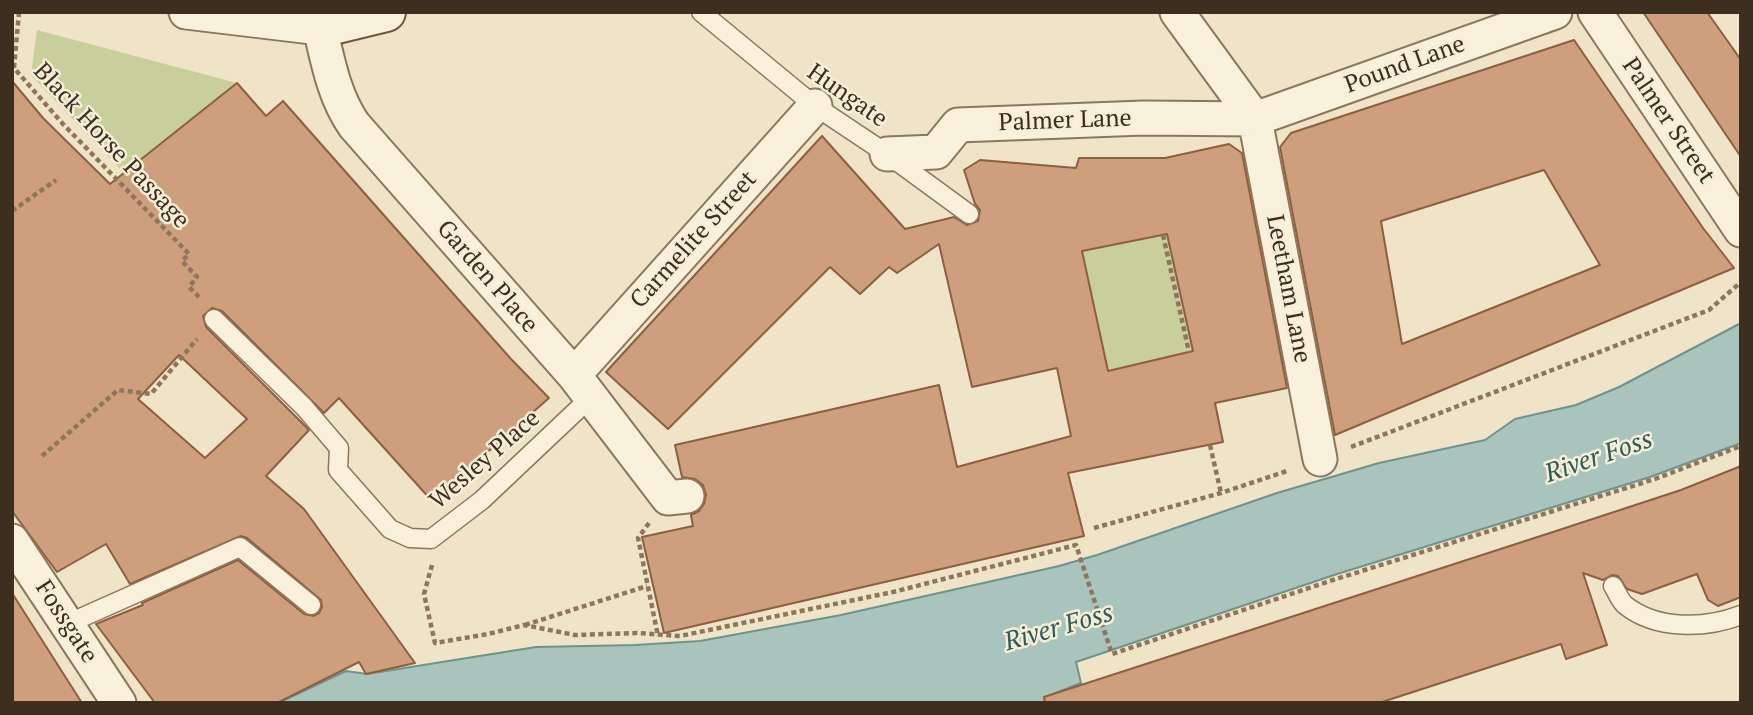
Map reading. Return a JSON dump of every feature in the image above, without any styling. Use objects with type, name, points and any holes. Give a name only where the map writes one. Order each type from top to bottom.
[{"type":"street","points":[[186,12],[320,28],[386,12]]},
{"type":"street","points":[[1177,12],[1255,119]]},
{"type":"street","name":"Pound Lane","points":[[1255,119],[1555,12]]},
{"type":"street","name":"Palmer Street","points":[[1595,12],[1741,230]]},
{"type":"street","name":"Garden Place","points":[[320,28],[333,82],[344,110],[354,125],[677,497]]},
{"type":"street","name":"Carmelite Street","points":[[582,386],[814,106]]},
{"type":"street","name":"Palmer Lane","points":[[887,154],[936,152],[958,125],[1144,118],[1255,119]]},
{"type":"street","name":"Leetham Lane","points":[[1255,119],[1320,459]]},
{"type":"street","name":"Fossgate","points":[[12,541],[119,703]]},
{"type":"lane","name":"Hungate","points":[[701,12],[814,106],[887,154],[969,214]]},
{"type":"lane","name":"Wesley Place","points":[[214,319],[304,407],[339,448],[338,470],[390,530],[410,538],[431,539],[482,500],[582,386]]},
{"type":"lane","points":[[67,624],[240,547],[311,605]]},
{"type":"lane","points":[[1613,586],[1623,603],[1644,616],[1674,624],[1703,625],[1728,621],[1741,615]]},
{"type":"path","name":"Black Horse Passage","points":[[19,12],[14,68],[63,124],[189,254],[182,261],[197,277],[190,287],[216,314],[214,319]]},
{"type":"path","points":[[12,211],[56,180]]},
{"type":"path","points":[[1163,235],[1189,352]]},
{"type":"path","points":[[1094,528],[1222,493],[1320,459],[1709,310],[1741,282]]},
{"type":"path","points":[[42,456],[118,390],[151,394],[214,319]]},
{"type":"path","points":[[1210,444],[1222,493]]},
{"type":"path","points":[[524,625],[575,635],[637,633],[680,636],[893,592],[1076,545],[1112,654],[1333,580],[1655,479],[1741,446]]},
{"type":"path","points":[[658,636],[638,538],[677,497]]},
{"type":"path","points":[[431,539],[432,564],[424,594],[435,643],[524,625],[647,586]]},
{"type":"green space","points":[[37,30],[237,83],[124,173],[31,75]]},
{"type":"green space","points":[[1167,234],[1193,351],[1108,371],[1082,251]]},
{"type":"water","name":"River Foss","points":[[1741,323],[1741,443],[1650,477],[1334,575],[1076,662],[1081,683],[1053,694],[1050,703],[278,703],[346,671],[367,674],[536,647],[700,641],[841,615],[1059,566],[1277,493],[1379,463],[1485,440],[1515,419],[1576,405],[1619,387]]},
{"type":"building","points":[[1643,12],[1707,12],[1741,60],[1741,157]]},
{"type":"building","points":[[1574,40],[1703,228],[1734,268],[1335,435],[1280,147],[1291,133]],"holes":[[[1544,170],[1600,265],[1402,344],[1381,221]]]},
{"type":"building","points":[[12,81],[43,118],[110,184],[237,83],[266,116],[283,101],[511,359],[549,398],[432,501],[339,398],[324,413],[222,311],[212,308],[203,316],[206,327],[309,430],[266,476],[304,509],[415,663],[366,674],[359,662],[277,703],[155,703],[96,624],[238,560],[304,614],[314,616],[319,613],[321,600],[247,538],[241,536],[130,584],[106,544],[57,572],[12,511]],"holes":[[[179,355],[247,419],[205,458],[138,399]]]},
{"type":"building","points":[[822,136],[905,229],[954,217],[967,225],[978,221],[980,210],[975,204],[964,170],[980,160],[1076,168],[1079,158],[1165,158],[1229,144],[1242,153],[1287,388],[1215,403],[1223,442],[1068,473],[1084,536],[664,633],[642,537],[693,526],[691,515],[699,511],[706,495],[703,485],[695,479],[682,477],[675,445],[939,385],[957,467],[1071,436],[1057,368],[972,387],[939,244],[897,273],[889,267],[860,294],[830,267],[668,429],[606,372]],"holes":[[[1167,234],[1193,351],[1108,371],[1082,251]]]},
{"type":"building","points":[[1741,466],[1741,597],[1718,606],[1708,600],[1697,574],[1642,594],[1627,589],[1618,576],[1612,575],[1603,580],[1583,573],[1607,645],[1566,659],[1561,644],[1379,703],[1045,703],[1044,697],[1681,490]]},
{"type":"building","points":[[12,593],[82,703],[12,703]]}]
